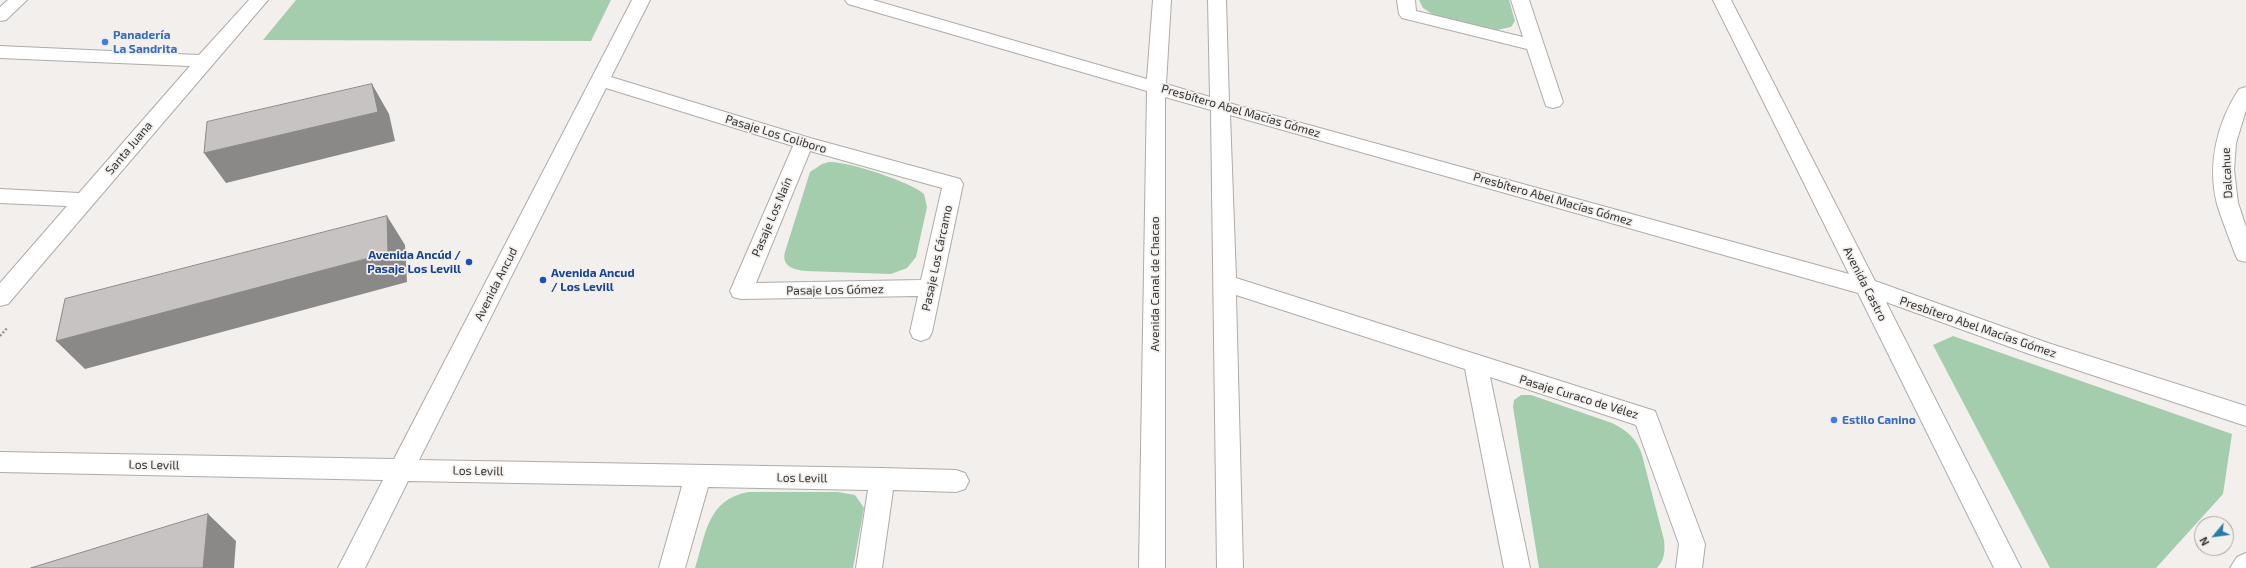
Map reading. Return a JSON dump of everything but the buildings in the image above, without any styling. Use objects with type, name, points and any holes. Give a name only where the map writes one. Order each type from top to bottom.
[{"type":"street","points":[[0,16],[18,0]]},
{"type":"street","name":"Santa Juana","points":[[0,298],[204,61],[259,0]]},
{"type":"street","name":"Avenida Ancud","points":[[351,568],[641,0]]},
{"type":"street","name":"Presbítero Abel Macías Gómez","points":[[854,0],[1219,106],[1867,287],[2040,349],[2246,416]]},
{"type":"street","name":"Avenida Canal de Chacao","points":[[1152,568],[1156,87],[1162,0]]},
{"type":"street","points":[[1217,0],[1225,283],[1230,568]]},
{"type":"street","points":[[1406,0],[1408,14],[1534,46]]},
{"type":"street","points":[[1520,0],[1553,102]]},
{"type":"street","name":"Avenida Castro","points":[[1722,0],[2008,568]]},
{"type":"street","points":[[0,52],[204,61]]},
{"type":"street","name":"Pasaje Los Coliboro","points":[[600,80],[804,143],[953,184]]},
{"type":"street","name":"Dalcahue","points":[[2246,93],[2237,106],[2225,144],[2226,196],[2246,254]]},
{"type":"street","name":"Pasaje Los Naín","points":[[740,292],[804,143]]},
{"type":"street","name":"Pasaje Los Cárcamo","points":[[922,332],[953,184]]},
{"type":"street","points":[[0,196],[85,200]]},
{"type":"street","name":"Pasaje Curaco de Vélez","points":[[1225,283],[1476,365],[1646,418],[1692,544],[1689,568]]},
{"type":"street","name":"Pasaje Los Gómez","points":[[740,292],[930,288]]},
{"type":"street","points":[[1476,365],[1517,568]]},
{"type":"street","name":"Los Levill","points":[[0,462],[956,481]]},
{"type":"street","points":[[672,568],[698,476]]},
{"type":"street","points":[[869,568],[882,479]]},
{"type":"street","points":[[2243,568],[2246,565]]},
{"type":"green space","points":[[296,0],[611,0],[591,41],[263,40]]},
{"type":"green space","points":[[1419,0],[1509,0],[1515,21],[1511,27],[1497,30],[1434,15],[1423,8]]},
{"type":"green space","points":[[829,162],[850,165],[893,178],[917,189],[924,194],[927,207],[916,257],[907,268],[891,274],[806,271],[797,270],[787,264],[784,257],[785,252],[810,172],[822,164]]},
{"type":"green space","points":[[1953,336],[2232,434],[2223,494],[2203,516],[2194,516],[2194,526],[2156,568],[2050,568],[1933,345]]},
{"type":"green space","points":[[1521,395],[1531,395],[1612,423],[1631,436],[1640,449],[1642,455],[1664,540],[1664,555],[1657,568],[1539,568],[1513,407],[1514,400]]},
{"type":"green space","points":[[748,492],[838,492],[855,495],[864,508],[853,568],[695,568],[710,520],[716,511],[724,502],[734,496]]},
{"type":"place","name":"Panadería La Sandrita","points":[[105,42]]},
{"type":"place","name":"Avenida Ancúd / Pasaje Los Levill","points":[[469,262]]},
{"type":"place","name":"Avenida Ancud / Los Levill","points":[[543,280]]},
{"type":"place","name":"Estilo Canino","points":[[1834,420]]}]
